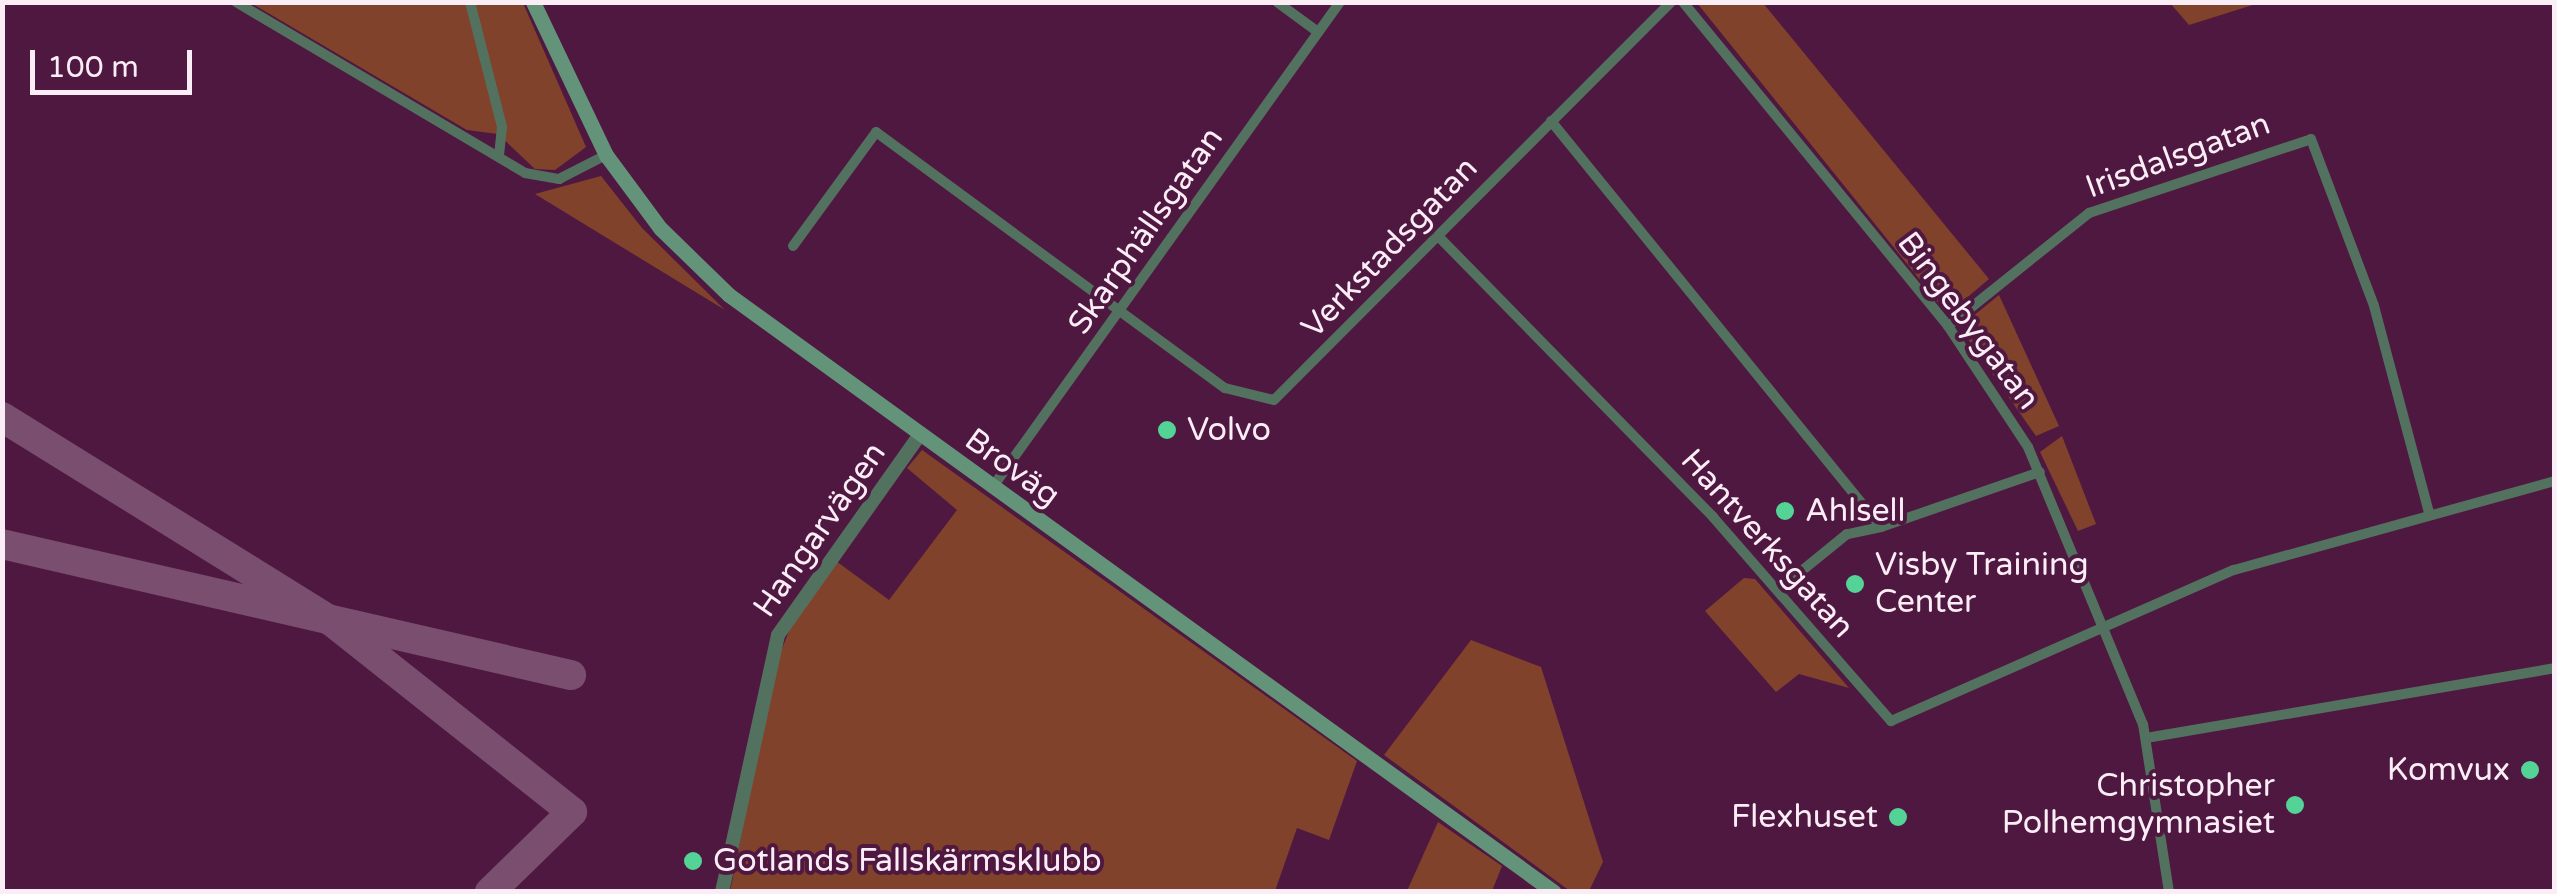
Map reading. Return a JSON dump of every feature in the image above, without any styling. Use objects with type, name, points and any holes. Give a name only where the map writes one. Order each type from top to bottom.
[{"type":"main road","name":"Broväg","points":[[533,2],[606,155],[660,228],[728,296],[1554,892]]},
{"type":"street","points":[[236,2],[499,156],[548,180],[606,155]]},
{"type":"street","points":[[470,2],[502,126],[499,156]]},
{"type":"street","points":[[1277,2],[1318,32]]},
{"type":"street","name":"Skarphällsgatan","points":[[992,488],[1340,2]]},
{"type":"street","name":"Verkstadsgatan","points":[[1120,312],[1225,388],[1274,400],[1671,2]]},
{"type":"street","name":"Bingebygatan","points":[[1683,2],[1948,326],[2040,472],[2106,629],[2146,738],[2169,892]]},
{"type":"street","points":[[1551,122],[1881,527]]},
{"type":"street","points":[[793,246],[876,132],[1120,312]]},
{"type":"street","name":"Irisdalsgatan","points":[[1948,326],[2089,213],[2310,139],[2374,306],[2429,512]]},
{"type":"street","name":"Hantverksgatan","points":[[1439,236],[1778,590],[1890,721],[2106,629]]},
{"type":"street","name":"Hangarvägen","points":[[722,892],[778,634],[920,436]]},
{"type":"street","points":[[1778,590],[1847,534],[1881,527],[2040,472]]},
{"type":"street","points":[[2106,629],[2234,570],[2429,512],[2554,482]]},
{"type":"street","points":[[2146,738],[2554,668]]},
{"type":"shaded area","points":[[251,3],[523,3],[586,147],[555,170],[535,169],[498,134],[467,130]]},
{"type":"shaded area","points":[[1697,3],[1763,3],[1989,279],[1957,306],[1941,306]]},
{"type":"shaded area","points":[[2170,3],[2259,3],[2189,25]]},
{"type":"shaded area","points":[[601,176],[642,228],[725,310],[535,194]]},
{"type":"shaded area","points":[[1999,295],[2059,426],[2036,436],[1965,335],[1967,321]]},
{"type":"shaded area","points":[[2062,436],[2096,524],[2078,531],[2040,452]]},
{"type":"shaded area","points":[[922,450],[1357,761],[1329,840],[1297,828],[1275,891],[730,892],[775,667],[794,618],[836,561],[889,600],[957,510],[907,468]]},
{"type":"shaded area","points":[[1744,578],[1755,579],[1849,688],[1799,674],[1776,692],[1705,611]]},
{"type":"shaded area","points":[[1471,640],[1541,667],[1603,862],[1589,891],[1570,891],[1384,755]]},
{"type":"shaded area","points":[[1438,822],[1502,866],[1492,891],[1407,891]]},
{"type":"taxiway","points":[[2,417],[330,620],[572,812],[490,892]]},
{"type":"taxiway","points":[[2,544],[571,675]]},
{"type":"place","name":"Volvo","points":[[1167,430]]},
{"type":"place","name":"Ahlsell","points":[[1785,511]]},
{"type":"place","name":"Visby Training Center","points":[[1855,584]]},
{"type":"place","name":"Komvux","points":[[2530,770]]},
{"type":"place","name":"Christopher Polhemgymnasiet","points":[[2295,805]]},
{"type":"place","name":"Flexhuset","points":[[1898,817]]},
{"type":"place","name":"Gotlands Fallskärmsklubb","points":[[693,861]]}]
